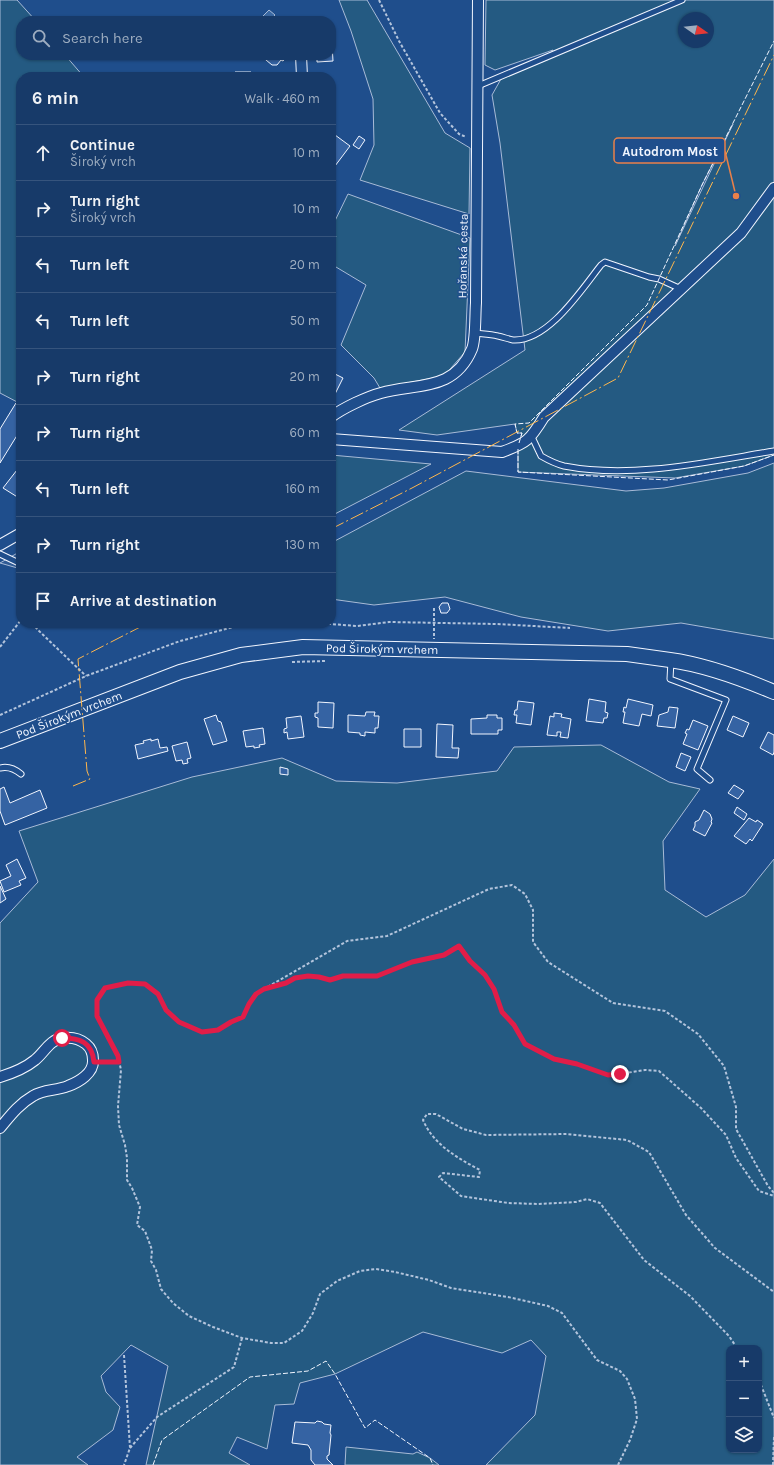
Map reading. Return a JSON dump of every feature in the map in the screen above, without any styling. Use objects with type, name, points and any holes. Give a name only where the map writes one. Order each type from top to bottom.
[{"type":"street","name":"Hořanská cesta","points":[[336,413],[340,410],[381,393],[419,387],[446,379],[464,365],[473,347],[476,303],[478,0]]},
{"type":"street","points":[[301,60],[302,72]]},
{"type":"street","points":[[336,439],[502,452],[518,446],[532,437],[544,417],[741,233],[774,188]]},
{"type":"street","points":[[0,545],[16,536]]},
{"type":"street","name":"Pod Širokým vrchem","points":[[0,741],[180,672],[241,655],[303,647],[627,654],[671,660],[704,667],[744,679],[774,692]]},
{"type":"street","points":[[0,1077],[21,1070],[36,1059],[52,1042],[62,1038],[77,1039],[84,1042],[89,1046],[92,1052],[94,1062],[89,1073],[82,1079],[67,1087],[45,1090],[33,1096],[13,1111],[0,1128]]},
{"type":"lane","points":[[478,86],[682,0]]},
{"type":"lane","points":[[474,333],[487,334],[513,340],[531,337],[548,326],[568,308],[601,264],[605,262],[649,277],[660,279],[681,289]]},
{"type":"lane","points":[[532,437],[541,456],[562,466],[602,470],[657,469],[774,451]]},
{"type":"lane","points":[[0,554],[16,562]]},
{"type":"lane","points":[[671,660],[670,679],[726,700],[697,769],[710,780]]},
{"type":"lane","points":[[0,768],[16,769],[22,774]]},
{"type":"path","points":[[379,0],[399,41],[440,113],[459,134],[468,138],[477,137]]},
{"type":"path","points":[[434,608],[434,650]]},
{"type":"path","points":[[336,624],[357,626],[389,622],[497,624],[570,628]]},
{"type":"path","points":[[0,647],[16,626]]},
{"type":"path","points":[[36,628],[86,676]]},
{"type":"path","points":[[0,715],[86,676],[180,641],[230,628]]},
{"type":"path","points":[[286,662],[333,661]]},
{"type":"path","points":[[618,1465],[630,1440],[637,1419],[635,1400],[627,1379],[620,1371],[597,1360],[562,1313],[548,1306],[508,1297],[451,1288],[429,1280],[395,1272],[376,1269],[360,1271],[337,1281],[320,1294],[313,1313],[302,1331],[284,1343],[271,1343],[242,1338],[214,1328],[189,1316],[173,1303],[161,1289],[156,1270],[151,1261],[152,1250],[145,1231],[137,1224],[140,1207],[127,1180],[127,1158],[125,1144],[119,1125],[118,1106],[121,1070],[118,1056],[97,1016],[97,1000],[105,988],[128,983],[145,984],[158,994],[166,1010],[179,1022],[202,1032],[218,1030],[243,1017],[256,994],[347,941],[387,936],[489,889],[512,885],[525,894],[533,910],[533,942],[548,962],[613,1003],[665,1011],[698,1034],[724,1066],[736,1107],[736,1129],[768,1186],[774,1193]]},
{"type":"path","points":[[264,989],[286,983],[295,978],[308,976],[330,980],[343,976],[377,976],[412,962],[444,955],[459,946],[470,961],[485,975],[494,989],[502,1012],[514,1025],[525,1044],[554,1059],[577,1064],[608,1075],[646,1070],[659,1071],[701,1108],[726,1135],[736,1158],[759,1191],[774,1196]]},
{"type":"path","points":[[94,1062],[119,1062]]},
{"type":"path","points":[[735,1345],[729,1336],[690,1296],[644,1260],[600,1203],[588,1199],[576,1202],[538,1204],[508,1203],[461,1196],[439,1177],[443,1173],[479,1177],[480,1170],[444,1148],[427,1131],[423,1120],[427,1114],[436,1114],[463,1129],[486,1135],[567,1134],[627,1140],[649,1152],[686,1215],[716,1248],[774,1292]]},
{"type":"path","points":[[124,1465],[130,1448],[157,1417],[234,1367],[242,1338]]},
{"type":"path","points":[[124,1355],[130,1448]]},
{"type":"path","points":[[759,1381],[774,1418]]},
{"type":"path","points":[[773,1465],[774,1437]]},
{"type":"shaded area","points":[[0,0],[17,0],[31,16],[16,16],[16,60],[69,60],[80,72],[16,72],[16,401],[0,393]]},
{"type":"shaded area","points":[[339,0],[367,0],[445,133],[470,148],[469,214],[360,180],[374,145],[373,99],[351,31]]},
{"type":"shaded area","points":[[486,0],[774,0],[774,455],[744,466],[675,478],[518,472],[518,446],[522,433],[517,433],[515,424],[437,435],[399,430],[525,350],[500,143],[492,95],[501,79],[549,59],[553,50],[495,70],[485,65]],"holes":[[[733,124],[675,246],[702,185]]]},
{"type":"shaded area","points":[[269,10],[275,15],[274,16],[263,16]]},
{"type":"shaded area","points":[[348,194],[470,238],[465,352],[444,376],[380,388],[374,378],[341,345],[366,285],[336,267],[336,219]]},
{"type":"shaded area","points":[[336,455],[431,464],[336,513]]},
{"type":"shaded area","points":[[774,463],[774,639],[681,623],[608,631],[521,617],[445,597],[374,605],[336,600],[336,540],[466,471],[626,491],[664,488],[748,473]]},
{"type":"shaded area","points":[[16,554],[16,568],[0,563]]},
{"type":"shaded area","points":[[601,745],[669,782],[700,789],[663,841],[665,890],[706,917],[745,895],[774,859],[774,1465],[486,1465],[535,1415],[546,1356],[531,1340],[502,1353],[423,1332],[335,1374],[300,1383],[294,1404],[275,1405],[267,1449],[237,1437],[229,1453],[250,1465],[146,1465],[168,1366],[131,1345],[101,1376],[106,1392],[120,1407],[113,1430],[77,1457],[88,1465],[0,1465],[0,923],[38,882],[19,831],[192,777],[282,758],[336,781],[397,783],[497,771],[514,747]]},
{"type":"shaded area","points":[[346,1447],[413,1454],[417,1452],[430,1458],[439,1465],[345,1465]]},
{"type":"building","points":[[266,60],[281,60],[277,65],[272,65]]},
{"type":"building","points":[[317,60],[333,60],[333,61],[317,62]]},
{"type":"building","points":[[336,136],[350,146],[336,165]]},
{"type":"building","points":[[359,136],[365,140],[359,149],[353,145]]},
{"type":"building","points":[[336,374],[343,378],[336,392]]},
{"type":"building","points":[[16,403],[16,437],[0,463],[0,429]]},
{"type":"building","points":[[16,471],[16,496],[3,488]]},
{"type":"building","points":[[442,603],[448,603],[450,609],[447,613],[441,613],[439,607]]},
{"type":"building","points":[[589,699],[606,702],[605,712],[608,713],[607,718],[604,718],[603,723],[586,721]]},
{"type":"building","points":[[628,699],[653,705],[651,716],[642,714],[639,726],[623,723],[625,712],[623,712],[624,707],[626,708]]},
{"type":"building","points":[[518,701],[534,703],[531,725],[516,723],[517,715],[514,715],[515,710],[517,710]]},
{"type":"building","points":[[318,702],[334,703],[333,728],[318,727],[318,718],[315,717],[315,713],[318,713]]},
{"type":"building","points":[[669,707],[678,708],[675,728],[657,726],[659,715],[668,712]]},
{"type":"building","points":[[366,712],[375,712],[374,716],[379,716],[378,728],[375,728],[375,733],[365,732],[365,736],[360,735],[360,733],[348,732],[348,715],[365,716]]},
{"type":"building","points":[[554,713],[562,714],[561,717],[571,719],[568,738],[560,737],[561,732],[557,732],[557,736],[547,735],[550,716],[554,717]]},
{"type":"building","points":[[216,715],[218,721],[221,722],[227,741],[213,745],[204,719]]},
{"type":"building","points":[[487,715],[497,715],[497,718],[502,718],[502,730],[498,730],[498,734],[471,734],[471,719],[487,718]]},
{"type":"building","points":[[301,716],[304,737],[288,739],[287,732],[284,733],[284,729],[287,728],[286,718]]},
{"type":"building","points":[[733,716],[749,723],[743,737],[727,730]]},
{"type":"building","points":[[693,720],[708,726],[698,750],[683,744],[687,734],[685,733],[687,729],[689,730]]},
{"type":"building","points":[[437,724],[453,725],[452,748],[459,748],[458,758],[436,757]]},
{"type":"building","points":[[263,728],[265,744],[254,748],[254,746],[246,747],[243,731]]},
{"type":"building","points":[[404,729],[421,729],[421,747],[404,747]]},
{"type":"building","points":[[768,732],[774,735],[773,755],[760,748]]},
{"type":"building","points":[[151,739],[151,741],[158,739],[160,748],[167,747],[168,751],[138,759],[135,745],[144,743],[143,741]]},
{"type":"building","points":[[187,742],[191,758],[187,759],[188,763],[183,764],[182,760],[176,761],[172,746]]},
{"type":"building","points":[[681,753],[691,757],[685,771],[676,767]]},
{"type":"building","points":[[280,767],[288,769],[288,775],[280,774]]},
{"type":"building","points":[[734,785],[744,791],[738,799],[728,793]]},
{"type":"building","points":[[4,787],[10,803],[40,790],[47,808],[5,825],[0,811],[0,789]]},
{"type":"building","points":[[737,807],[747,814],[744,820],[734,813]]},
{"type":"building","points":[[704,810],[710,814],[712,819],[712,823],[705,836],[693,830],[695,822],[699,820]]},
{"type":"building","points":[[749,818],[756,822],[757,820],[763,824],[752,841],[750,839],[746,844],[734,836]]},
{"type":"building","points":[[17,859],[26,878],[19,881],[21,885],[4,892],[0,881],[11,876],[6,865]]},
{"type":"building","points":[[0,886],[6,899],[0,903]]},
{"type":"building","points":[[317,1421],[331,1425],[329,1455],[327,1456],[327,1459],[333,1465],[315,1465],[311,1460],[311,1450],[308,1445],[292,1443],[295,1422],[315,1423]]},
{"type":"fence","points":[[519,443],[522,433],[517,433],[515,424],[529,423],[647,305],[702,185],[774,41]]},
{"type":"fence","points":[[518,449],[518,472],[668,480],[744,466],[774,455]]},
{"type":"fence","points":[[153,1465],[162,1440],[250,1377],[308,1371],[326,1361],[335,1374],[365,1428],[375,1420],[430,1458],[433,1465]]},
{"type":"power","points":[[336,526],[412,488],[618,378],[774,55]]},
{"type":"power","points":[[73,786],[90,779],[87,771],[78,659],[138,628]]},
{"type":"place","name":"Autodrom Most","points":[[736,196]]},
{"type":"route","points":[[62,1038],[77,1039],[84,1042],[89,1046],[94,1062],[119,1062],[118,1056],[110,1044],[97,1016],[97,1000],[105,988],[128,983],[145,984],[158,994],[166,1010],[179,1022],[202,1032],[218,1030],[243,1017],[256,994],[264,989],[286,983],[295,978],[308,976],[330,980],[343,976],[377,976],[398,966],[444,955],[459,946],[470,961],[485,975],[494,989],[502,1012],[514,1025],[525,1044],[554,1059],[577,1064],[608,1075],[620,1074]]}]
